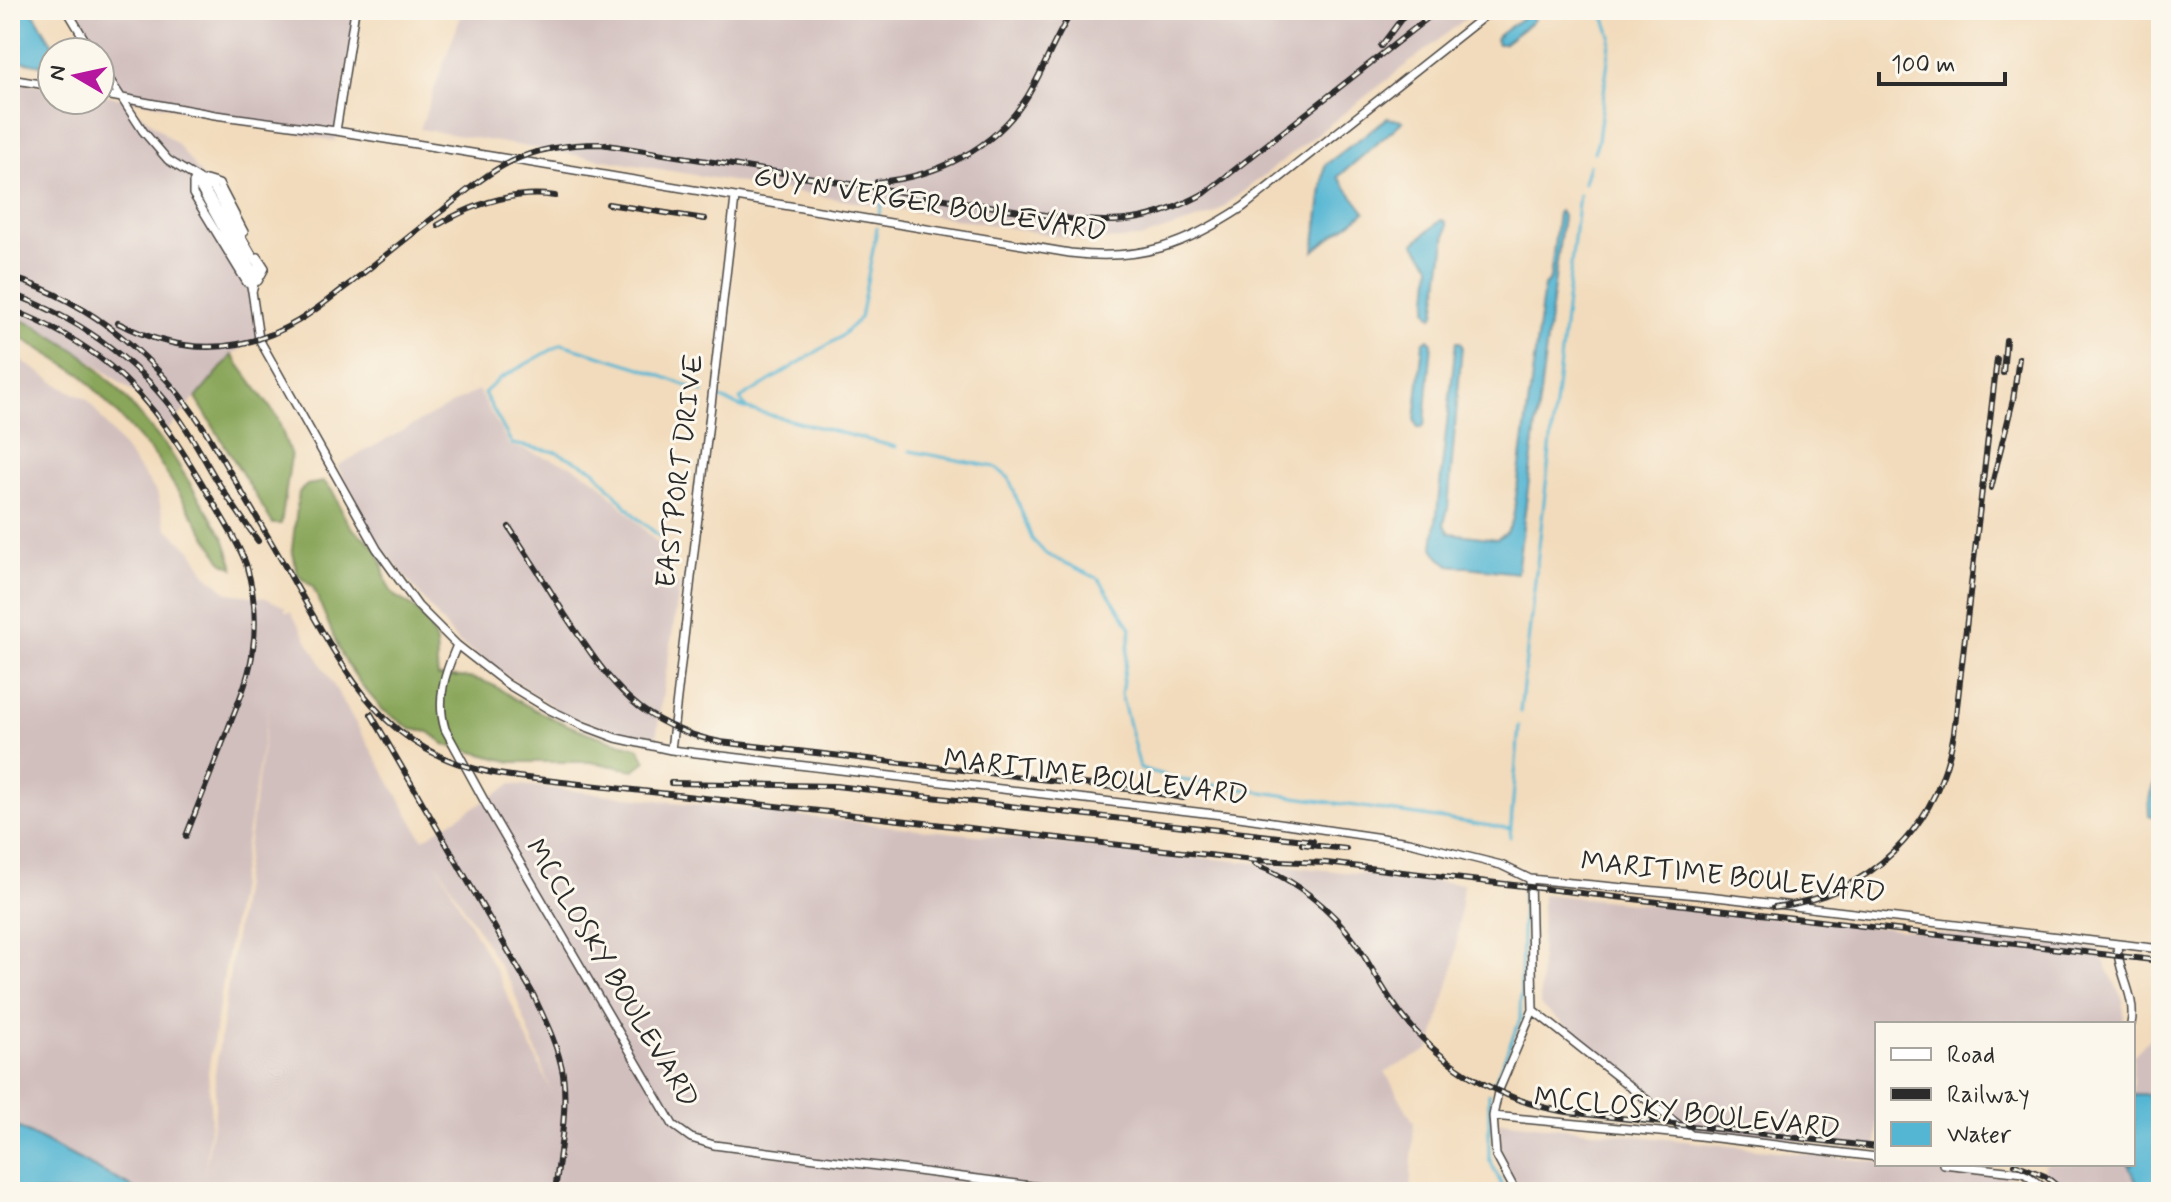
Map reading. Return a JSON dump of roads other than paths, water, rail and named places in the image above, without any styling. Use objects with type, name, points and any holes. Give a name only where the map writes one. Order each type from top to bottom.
[{"type":"street","points":[[67,10],[82,36]]},
{"type":"street","points":[[336,131],[355,10]]},
{"type":"street","name":"GUY N VERGER BOULEVARD","points":[[116,97],[1080,254],[1110,256],[1154,251],[1213,227],[1243,207],[1492,10]]},
{"type":"street","points":[[10,79],[36,83]]},
{"type":"street","name":"MARITIME BOULEVARD","points":[[116,92],[168,160],[213,188],[258,265],[252,291]]},
{"type":"street","name":"MARITIME BOULEVARD","points":[[193,176],[247,273],[259,339],[361,522],[398,580],[418,606],[457,645],[507,684],[584,726],[616,738],[671,750],[1283,823],[1409,842],[1501,865],[1530,879],[1708,896],[2161,949]]},
{"type":"street","name":"EASTPORT DRIVE","points":[[671,750],[735,198]]},
{"type":"street","name":"MCCLOSKY BOULEVARD","points":[[457,645],[442,688],[441,718],[445,729],[498,827],[673,1125],[691,1138],[714,1145],[1079,1192]]},
{"type":"street","points":[[1516,1192],[1496,1155],[1493,1116],[1498,1092],[1533,1010],[1530,879]]},
{"type":"street","points":[[2117,944],[2117,956],[2133,1006],[2131,1022]]},
{"type":"street","points":[[1533,1010],[1691,1135]]},
{"type":"street","name":"MCCLOSKY BOULEVARD","points":[[1493,1116],[1875,1157]]},
{"type":"street","points":[[1967,1166],[2026,1171],[2049,1192]]},
{"type":"water","points":[[10,10],[31,10],[48,36],[36,36],[36,64],[10,59]]},
{"type":"water","points":[[1529,13],[1535,17],[1532,22],[1503,44],[1498,44],[1496,39],[1499,35]]},
{"type":"water","points":[[1387,118],[1403,121],[1338,177],[1365,212],[1314,251],[1325,165]]},
{"type":"water","points":[[1560,211],[1563,216],[1517,573],[1450,565],[1433,548],[1456,342],[1462,346],[1444,524],[1450,533],[1497,539],[1507,532],[1513,519],[1544,286],[1550,279]]},
{"type":"water","points":[[1441,220],[1447,225],[1435,314],[1432,317],[1427,310],[1431,265],[1414,243]]},
{"type":"water","points":[[1428,339],[1432,343],[1425,423],[1418,428],[1415,421],[1423,343]]},
{"type":"water","points":[[2160,774],[2161,819],[2149,815],[2149,798]]},
{"type":"water","points":[[2135,1094],[2161,1095],[2161,1192],[2141,1192],[2129,1166],[2135,1166]]},
{"type":"water","points":[[10,1123],[141,1192],[10,1192]]},
{"type":"waterway","points":[[1594,152],[1611,36],[1602,10]]},
{"type":"waterway","points":[[1584,183],[1589,165]]},
{"type":"waterway","points":[[1520,712],[1579,195]]},
{"type":"waterway","points":[[879,214],[882,202]]},
{"type":"waterway","points":[[877,228],[860,318],[839,338],[740,399],[747,409],[896,447]]},
{"type":"waterway","points":[[664,540],[636,517],[593,469],[557,452],[512,444],[484,393],[499,379],[562,344],[641,368],[703,392]]},
{"type":"waterway","points":[[721,399],[747,409]]},
{"type":"waterway","points":[[910,451],[995,467],[1009,478],[1032,539],[1046,554],[1099,579],[1131,628],[1121,694],[1140,768],[1181,780],[1511,829]]},
{"type":"waterway","points":[[1510,837],[1519,726]]},
{"type":"waterway","points":[[1494,1083],[1520,1020],[1523,893]]},
{"type":"waterway","points":[[1489,1094],[1489,1158],[1505,1192]]},
{"type":"railway","points":[[877,182],[942,167],[998,132],[1027,97],[1073,10]]},
{"type":"railway","points":[[1381,46],[1408,10]]},
{"type":"railway","points":[[118,323],[163,341],[208,347],[231,345],[276,332],[319,307],[494,171],[523,157],[567,146],[601,144],[1070,219],[1107,221],[1140,218],[1171,209],[1205,193],[1438,10]]},
{"type":"railway","points":[[438,225],[465,211],[509,197],[555,196]]},
{"type":"railway","points":[[608,204],[705,219]]},
{"type":"railway","points":[[10,277],[41,288],[97,319],[123,338],[169,382],[207,433],[356,685],[379,712],[405,735],[436,754],[473,768],[518,777],[1253,860],[1326,863],[2161,961]]},
{"type":"railway","points":[[10,293],[79,326],[140,373],[181,421],[258,541]]},
{"type":"railway","points":[[10,309],[75,341],[126,380],[167,428],[246,564],[255,616],[249,669],[240,700],[186,836]]},
{"type":"railway","points":[[2003,373],[2006,340]]},
{"type":"railway","points":[[1991,488],[2013,400],[2019,358]]},
{"type":"railway","points":[[1774,907],[1809,900],[1840,889],[1869,872],[1894,852],[1933,799],[1946,767],[1954,733],[1997,359]]},
{"type":"railway","points":[[509,527],[611,680],[645,712],[666,724],[720,742],[1183,798]]},
{"type":"railway","points":[[371,714],[532,992],[554,1042],[563,1074],[564,1102],[555,1192]]},
{"type":"railway","points":[[671,783],[836,786],[1313,841]]},
{"type":"railway","points":[[1302,844],[1346,849]]},
{"type":"railway","points":[[1254,864],[1297,886],[1323,906],[1355,942],[1407,1022],[1446,1059],[1491,1088],[1567,1112],[1875,1147]]},
{"type":"railway","points":[[2020,1166],[2045,1176],[2065,1192]]}]
